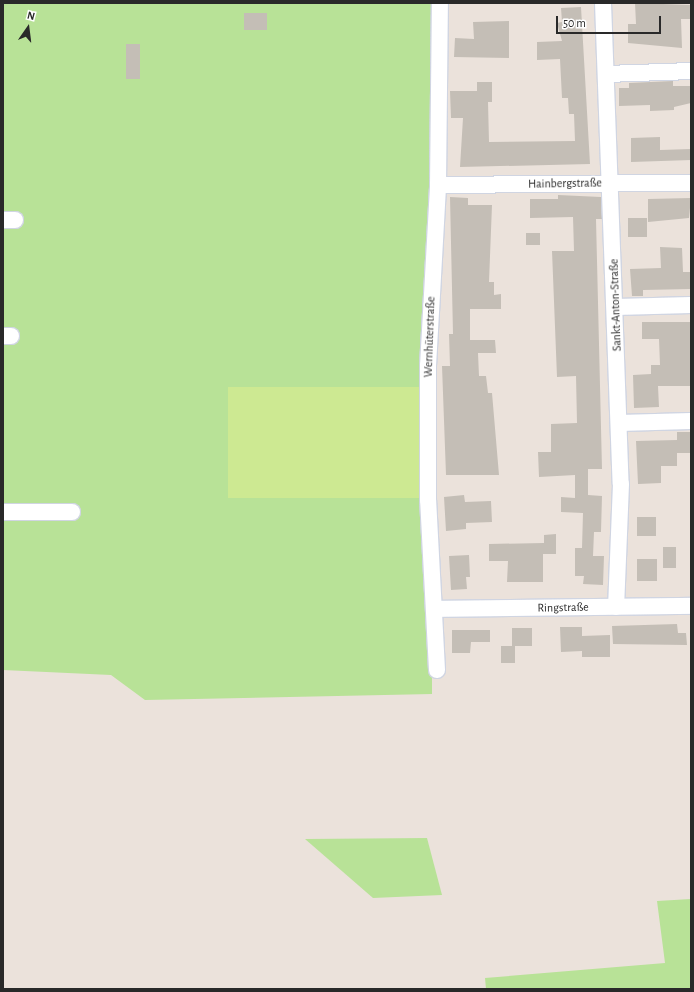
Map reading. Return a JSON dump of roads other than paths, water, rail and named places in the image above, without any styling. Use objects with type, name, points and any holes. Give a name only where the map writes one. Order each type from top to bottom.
[{"type":"street","name":"Wernhüterstraße","points":[[437,670],[435,609],[428,500],[428,366],[438,185],[440,3]]},
{"type":"street","name":"Sankt-Anton-Straße","points":[[603,3],[616,307],[619,423],[616,607]]},
{"type":"street","points":[[606,74],[691,72]]},
{"type":"street","name":"Hainbergstraße","points":[[438,185],[691,182]]},
{"type":"street","points":[[616,307],[691,306]]},
{"type":"street","points":[[619,423],[691,421]]},
{"type":"street","points":[[3,512],[72,512]]},
{"type":"street","name":"Ringstraße","points":[[435,609],[691,606]]}]
